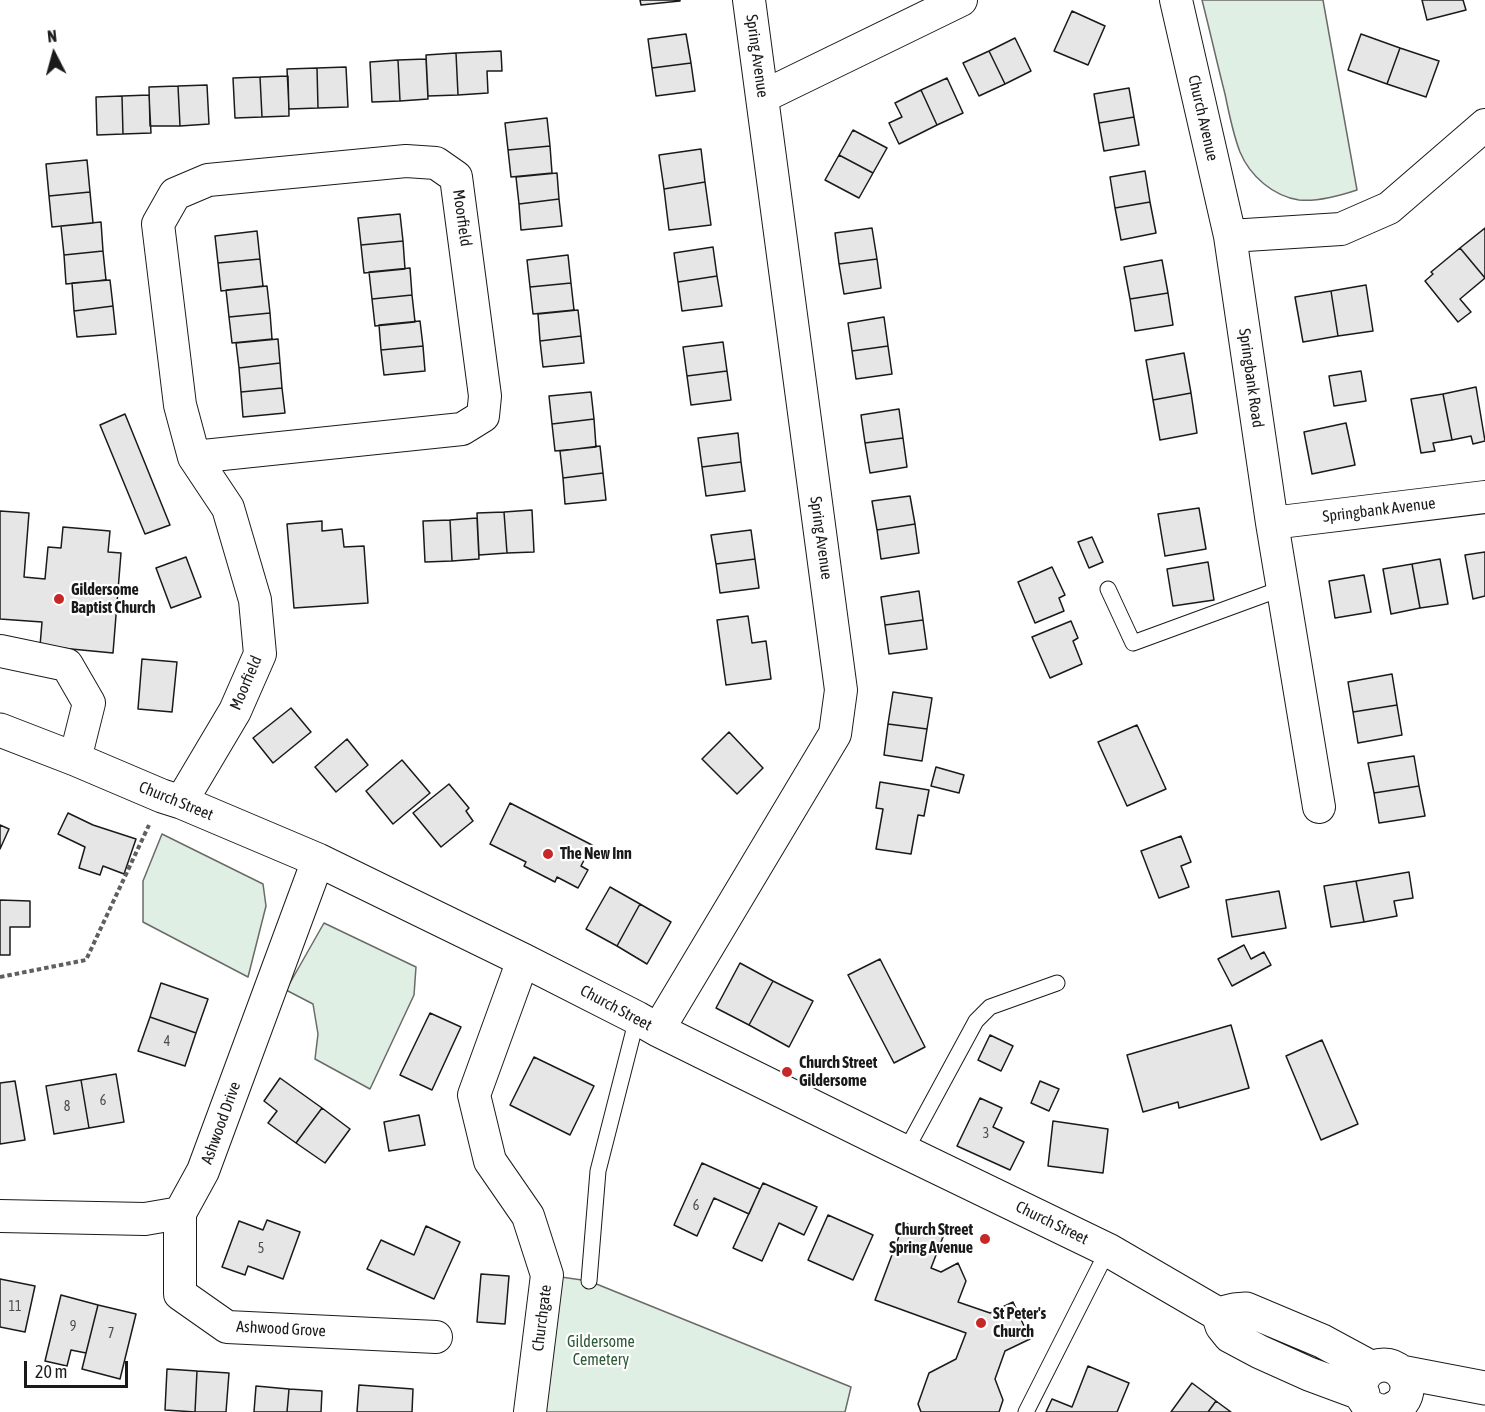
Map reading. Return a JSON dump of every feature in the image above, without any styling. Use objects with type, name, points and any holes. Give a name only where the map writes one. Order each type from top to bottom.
[{"type":"main road","name":"Church Street","points":[[0,730],[318,860],[523,960],[905,1152],[1108,1250],[1218,1314],[1222,1326],[1230,1336],[1309,1374],[1388,1398],[1485,1388]]},
{"type":"street","name":"Spring Avenue","points":[[648,1024],[836,734],[841,690],[749,0]]},
{"type":"street","points":[[762,97],[961,0]]},
{"type":"street","name":"Church Avenue","points":[[1176,0],[1230,236]]},
{"type":"street","points":[[1230,236],[1341,230],[1389,208],[1485,125]]},
{"type":"street","name":"Moorfield","points":[[172,799],[235,711],[260,654],[255,600],[228,508],[194,457],[180,405],[158,224],[175,194],[208,180],[406,161],[436,163],[456,177],[485,396],[483,416],[462,429],[194,457]]},
{"type":"street","name":"Springbank Road","points":[[1230,236],[1272,523],[1319,807]]},
{"type":"street","name":"Springbank Avenue","points":[[1272,523],[1485,497]]},
{"type":"street","points":[[0,651],[67,665],[89,703],[75,759]]},
{"type":"street","name":"Ashwood Drive","points":[[180,1213],[203,1171],[318,860]]},
{"type":"street","name":"Churchgate","points":[[523,960],[474,1095],[490,1161],[528,1216],[547,1275],[530,1412]]},
{"type":"street","points":[[0,1216],[145,1220],[180,1213]]},
{"type":"street","name":"Ashwood Grove","points":[[180,1213],[180,1294],[227,1327],[436,1337]]},
{"type":"lane","points":[[1108,589],[1133,643],[1283,588]]},
{"type":"lane","points":[[905,1152],[975,1021],[990,1007],[1057,982]]},
{"type":"lane","points":[[589,1281],[598,1171],[648,1024]]},
{"type":"lane","points":[[1026,1412],[1108,1250]]},
{"type":"path","points":[[0,977],[86,960],[172,799]]},
{"type":"green space","points":[[1202,0],[1323,0],[1357,190],[1321,199],[1299,200],[1280,194],[1256,177],[1244,161],[1233,131]]},
{"type":"green space","points":[[162,834],[263,884],[266,906],[248,977],[143,922],[143,881]]},
{"type":"green space","points":[[324,923],[416,967],[414,995],[370,1089],[315,1059],[318,1034],[313,1004],[286,990]]},
{"type":"green space","name":"Gildersome Cemetery","points":[[547,1275],[589,1281],[851,1387],[845,1412],[530,1412]]},
{"type":"building","points":[[640,0],[680,0],[680,1],[641,5]]},
{"type":"building","points":[[1422,0],[1463,0],[1466,10],[1427,20]]},
{"type":"building","points":[[1072,11],[1105,26],[1088,65],[1054,51]]},
{"type":"building","points":[[686,34],[691,63],[652,68],[648,39]]},
{"type":"building","points":[[1361,34],[1400,48],[1387,84],[1348,70]]},
{"type":"building","points":[[1015,38],[1031,71],[1005,84],[989,51]]},
{"type":"building","points":[[1400,48],[1439,61],[1426,97],[1387,84]]},
{"type":"building","points":[[501,51],[502,71],[487,71],[488,93],[458,95],[456,53]]},
{"type":"building","points":[[989,51],[1005,84],[979,96],[963,63]]},
{"type":"building","points":[[456,53],[458,95],[428,96],[426,55]]},
{"type":"building","points":[[426,59],[428,99],[400,101],[398,60]]},
{"type":"building","points":[[398,60],[400,101],[372,102],[370,62]]},
{"type":"building","points":[[691,63],[695,91],[656,96],[652,68]]},
{"type":"building","points":[[346,67],[348,107],[318,108],[317,68]]},
{"type":"building","points":[[317,68],[318,108],[289,109],[287,69]]},
{"type":"building","points":[[288,76],[289,116],[262,117],[260,77]]},
{"type":"building","points":[[260,77],[262,117],[235,118],[233,78]]},
{"type":"building","points":[[947,78],[963,113],[937,125],[921,90]]},
{"type":"building","points":[[207,85],[209,124],[180,126],[178,86]]},
{"type":"building","points":[[178,86],[180,126],[150,126],[149,87]]},
{"type":"building","points":[[1129,88],[1134,117],[1099,123],[1094,94]]},
{"type":"building","points":[[921,90],[937,125],[899,144],[889,123],[902,117],[895,103]]},
{"type":"building","points":[[149,95],[151,133],[123,134],[122,96]]},
{"type":"building","points":[[122,96],[123,134],[97,135],[96,97]]},
{"type":"building","points":[[1134,117],[1139,145],[1104,151],[1099,123]]},
{"type":"building","points":[[547,118],[550,146],[508,150],[505,123]]},
{"type":"building","points":[[853,130],[887,148],[873,173],[839,155]]},
{"type":"building","points":[[550,146],[552,173],[511,177],[508,150]]},
{"type":"building","points":[[701,149],[705,182],[664,189],[659,155]]},
{"type":"building","points":[[839,155],[873,173],[859,198],[825,180]]},
{"type":"building","points":[[87,160],[90,192],[49,196],[46,164]]},
{"type":"building","points":[[1145,171],[1150,202],[1115,208],[1110,177]]},
{"type":"building","points":[[557,173],[559,199],[519,204],[516,177]]},
{"type":"building","points":[[705,182],[711,225],[669,230],[664,189]]},
{"type":"building","points":[[90,192],[93,223],[52,227],[49,196]]},
{"type":"building","points":[[559,199],[562,226],[521,230],[519,204]]},
{"type":"building","points":[[1150,202],[1156,233],[1121,240],[1115,208]]},
{"type":"building","points":[[400,214],[403,241],[361,245],[358,218]]},
{"type":"building","points":[[101,222],[103,251],[64,255],[61,226]]},
{"type":"building","points":[[872,228],[877,259],[839,264],[835,233]]},
{"type":"building","points":[[1485,228],[1485,278],[1460,248]]},
{"type":"building","points":[[257,231],[260,259],[218,263],[215,236]]},
{"type":"building","points":[[403,241],[405,269],[364,273],[361,245]]},
{"type":"building","points":[[713,247],[717,276],[678,282],[674,253]]},
{"type":"building","points":[[1460,248],[1485,278],[1460,299],[1471,312],[1458,322],[1425,281],[1433,274],[1431,272]]},
{"type":"building","points":[[103,251],[106,280],[66,284],[64,255]]},
{"type":"building","points":[[568,255],[571,283],[530,287],[527,260]]},
{"type":"building","points":[[260,259],[263,286],[221,291],[218,263]]},
{"type":"building","points":[[877,259],[881,288],[844,294],[839,264]]},
{"type":"building","points":[[1162,260],[1168,293],[1130,299],[1124,267]]},
{"type":"building","points":[[410,268],[412,295],[372,299],[369,272]]},
{"type":"building","points":[[717,276],[722,306],[682,311],[678,282]]},
{"type":"building","points":[[110,280],[113,306],[74,311],[72,283]]},
{"type":"building","points":[[571,283],[574,310],[533,314],[530,287]]},
{"type":"building","points":[[1366,285],[1373,331],[1338,336],[1331,291]]},
{"type":"building","points":[[267,286],[270,313],[229,317],[226,290]]},
{"type":"building","points":[[1331,291],[1338,336],[1303,342],[1295,297]]},
{"type":"building","points":[[1168,293],[1173,325],[1135,331],[1130,299]]},
{"type":"building","points":[[412,295],[415,322],[375,326],[372,299]]},
{"type":"building","points":[[113,306],[116,334],[77,337],[74,311]]},
{"type":"building","points":[[578,310],[581,336],[540,341],[538,314]]},
{"type":"building","points":[[270,313],[272,339],[232,343],[229,317]]},
{"type":"building","points":[[884,317],[888,346],[852,351],[848,323]]},
{"type":"building","points":[[420,321],[423,346],[381,350],[379,325]]},
{"type":"building","points":[[581,336],[584,363],[543,367],[540,341]]},
{"type":"building","points":[[278,339],[280,363],[239,368],[236,343]]},
{"type":"building","points":[[723,342],[727,371],[687,376],[683,347]]},
{"type":"building","points":[[423,346],[425,371],[384,375],[381,350]]},
{"type":"building","points":[[888,346],[892,374],[856,379],[852,351]]},
{"type":"building","points":[[1184,353],[1191,393],[1153,400],[1146,360]]},
{"type":"building","points":[[280,363],[282,388],[241,392],[239,368]]},
{"type":"building","points":[[727,371],[731,400],[691,405],[687,376]]},
{"type":"building","points":[[1361,371],[1366,401],[1334,406],[1329,376]]},
{"type":"building","points":[[1476,387],[1485,441],[1473,444],[1471,436],[1452,440],[1443,394]]},
{"type":"building","points":[[282,388],[285,413],[243,417],[241,392]]},
{"type":"building","points":[[591,392],[594,419],[552,424],[549,396]]},
{"type":"building","points":[[1191,393],[1197,433],[1160,440],[1153,400]]},
{"type":"building","points":[[1443,394],[1452,440],[1433,443],[1435,451],[1421,453],[1411,399]]},
{"type":"building","points":[[899,409],[903,438],[865,443],[861,415]]},
{"type":"building","points":[[125,414],[170,525],[145,534],[100,425]]},
{"type":"building","points":[[594,419],[596,447],[555,451],[552,424]]},
{"type":"building","points":[[1346,423],[1355,465],[1312,474],[1304,432]]},
{"type":"building","points":[[738,433],[741,462],[702,467],[698,438]]},
{"type":"building","points":[[903,438],[907,467],[870,473],[865,443]]},
{"type":"building","points":[[600,446],[603,473],[563,478],[560,451]]},
{"type":"building","points":[[741,462],[745,491],[706,496],[702,467]]},
{"type":"building","points":[[603,473],[606,500],[565,504],[563,478]]},
{"type":"building","points":[[910,496],[915,524],[877,530],[872,501]]},
{"type":"building","points":[[1199,508],[1206,549],[1165,556],[1158,514]]},
{"type":"building","points":[[532,510],[534,552],[507,553],[504,512]]},
{"type":"building","name":"Gildersome Baptist Church","points":[[0,511],[29,513],[24,577],[45,579],[48,547],[61,548],[63,527],[110,531],[108,552],[121,553],[113,653],[40,646],[42,622],[0,619]]},
{"type":"building","points":[[504,512],[507,553],[479,555],[477,513]]},
{"type":"building","points":[[477,518],[479,559],[452,561],[450,520]]},
{"type":"building","points":[[450,520],[452,561],[425,562],[423,521]]},
{"type":"building","points":[[322,521],[322,531],[342,529],[344,547],[364,546],[368,603],[294,608],[287,524]]},
{"type":"building","points":[[915,524],[919,553],[881,559],[877,530]]},
{"type":"building","points":[[751,530],[755,559],[716,564],[711,535]]},
{"type":"building","points":[[1092,537],[1103,562],[1089,568],[1078,542]]},
{"type":"building","points":[[1485,552],[1485,596],[1473,599],[1465,555]]},
{"type":"building","points":[[186,557],[201,597],[171,608],[156,568]]},
{"type":"building","points":[[755,559],[759,588],[720,593],[716,564]]},
{"type":"building","points":[[1440,559],[1448,604],[1420,608],[1412,564]]},
{"type":"building","points":[[1208,562],[1214,600],[1173,606],[1167,569]]},
{"type":"building","points":[[1412,564],[1420,608],[1391,614],[1383,569]]},
{"type":"building","points":[[1052,567],[1065,595],[1059,598],[1064,611],[1035,623],[1018,582]]},
{"type":"building","points":[[1364,575],[1371,612],[1335,618],[1329,581]]},
{"type":"building","points":[[919,591],[923,620],[885,625],[881,597]]},
{"type":"building","points":[[748,616],[752,643],[766,641],[771,679],[726,685],[717,620]]},
{"type":"building","points":[[923,620],[927,649],[889,654],[885,625]]},
{"type":"building","points":[[1071,621],[1078,638],[1073,641],[1082,664],[1050,678],[1032,637]]},
{"type":"building","points":[[142,659],[177,662],[172,712],[138,709]]},
{"type":"building","points":[[1392,674],[1397,705],[1353,712],[1348,682]]},
{"type":"building","points":[[893,692],[932,698],[927,729],[888,724]]},
{"type":"building","points":[[1397,705],[1402,735],[1358,743],[1353,712]]},
{"type":"building","points":[[291,708],[311,732],[273,763],[253,738]]},
{"type":"building","points":[[888,724],[927,729],[922,761],[884,755]]},
{"type":"building","points":[[1137,725],[1166,789],[1127,806],[1098,742]]},
{"type":"building","points":[[729,732],[763,768],[737,794],[702,759]]},
{"type":"building","points":[[347,739],[368,765],[336,792],[315,767]]},
{"type":"building","points":[[1414,756],[1419,786],[1374,793],[1368,763]]},
{"type":"building","points":[[402,760],[430,793],[393,824],[366,791]]},
{"type":"building","points":[[936,767],[964,775],[959,793],[931,786]]},
{"type":"building","points":[[880,782],[929,790],[924,816],[918,815],[911,854],[876,849],[883,809],[876,808]]},
{"type":"building","points":[[449,784],[469,808],[466,811],[473,821],[441,847],[413,813]]},
{"type":"building","points":[[1419,786],[1425,816],[1379,823],[1374,793]]},
{"type":"building","name":"The New Inn","points":[[510,803],[592,845],[581,866],[588,870],[578,888],[557,877],[555,882],[524,866],[526,862],[490,844]]},
{"type":"building","points":[[68,813],[93,825],[136,839],[124,874],[103,866],[100,875],[79,868],[85,847],[58,834]]},
{"type":"building","points":[[0,825],[9,829],[0,849]]},
{"type":"building","points":[[1181,836],[1191,862],[1181,866],[1189,887],[1159,898],[1141,851]]},
{"type":"building","points":[[1409,872],[1413,898],[1394,901],[1397,916],[1364,922],[1356,881]]},
{"type":"building","points":[[1356,881],[1364,922],[1331,927],[1324,886]]},
{"type":"building","points":[[610,887],[640,904],[617,946],[586,929]]},
{"type":"building","points":[[1279,891],[1286,928],[1232,937],[1226,900]]},
{"type":"building","points":[[0,900],[30,901],[30,927],[10,927],[10,955],[0,955]]},
{"type":"building","points":[[640,904],[671,922],[647,964],[617,946]]},
{"type":"building","points":[[1244,945],[1251,959],[1264,952],[1271,965],[1232,986],[1218,959]]},
{"type":"building","points":[[880,959],[925,1047],[894,1063],[848,975]]},
{"type":"building","points":[[740,963],[773,981],[749,1025],[716,1008]]},
{"type":"building","points":[[773,981],[813,1001],[789,1047],[749,1025]]},
{"type":"building","points":[[161,983],[208,999],[196,1033],[150,1017]]},
{"type":"building","points":[[430,1013],[461,1027],[432,1090],[400,1075]]},
{"type":"building","points":[[150,1017],[196,1033],[185,1066],[138,1051]]},
{"type":"building","points":[[1231,1025],[1249,1088],[1179,1108],[1178,1102],[1143,1112],[1127,1055]]},
{"type":"building","points":[[990,1035],[1013,1046],[1001,1071],[978,1060]]},
{"type":"building","points":[[1322,1040],[1358,1124],[1321,1140],[1286,1056]]},
{"type":"building","points":[[534,1057],[594,1086],[570,1135],[510,1105]]},
{"type":"building","points":[[116,1074],[124,1122],[89,1128],[81,1080]]},
{"type":"building","points":[[280,1078],[322,1108],[296,1143],[268,1123],[277,1111],[264,1101]]},
{"type":"building","points":[[81,1080],[89,1128],[54,1134],[46,1086]]},
{"type":"building","points":[[15,1081],[25,1140],[0,1144],[0,1083]]},
{"type":"building","points":[[1040,1081],[1059,1089],[1049,1111],[1031,1103]]},
{"type":"building","points":[[980,1098],[1002,1108],[993,1127],[1024,1142],[1010,1170],[957,1146]]},
{"type":"building","points":[[322,1108],[350,1129],[325,1163],[296,1143]]},
{"type":"building","points":[[419,1115],[425,1145],[389,1151],[384,1122]]},
{"type":"building","points":[[1053,1121],[1108,1129],[1103,1173],[1048,1166]]},
{"type":"building","points":[[702,1163],[760,1189],[749,1214],[714,1198],[697,1236],[674,1225]]},
{"type":"building","points":[[763,1183],[817,1207],[804,1235],[779,1223],[762,1261],[733,1248]]},
{"type":"building","points":[[828,1215],[873,1235],[853,1280],[808,1260]]},
{"type":"building","points":[[267,1220],[300,1232],[283,1279],[248,1266],[245,1275],[222,1267],[239,1221],[263,1230]]},
{"type":"building","name":"St Peter's Church","points":[[904,1223],[943,1237],[931,1268],[941,1272],[958,1263],[966,1281],[958,1302],[990,1313],[1013,1302],[1030,1339],[1005,1351],[995,1379],[1003,1400],[999,1412],[921,1412],[918,1404],[929,1373],[956,1359],[966,1333],[875,1300]]},
{"type":"building","points":[[426,1226],[460,1242],[434,1299],[367,1269],[381,1240],[414,1255]]},
{"type":"building","points":[[481,1274],[509,1276],[505,1324],[477,1322]]},
{"type":"building","points":[[0,1279],[35,1286],[25,1332],[0,1327]]},
{"type":"building","points":[[61,1295],[98,1305],[86,1353],[71,1350],[67,1366],[45,1361]]},
{"type":"building","points":[[98,1305],[136,1314],[120,1379],[82,1369]]},
{"type":"building","points":[[1088,1366],[1129,1383],[1117,1412],[1046,1412],[1052,1399],[1072,1407]]},
{"type":"building","points":[[167,1369],[197,1371],[195,1412],[165,1410]]},
{"type":"building","points":[[197,1371],[229,1373],[226,1412],[195,1412]]},
{"type":"building","points":[[1192,1383],[1216,1401],[1208,1412],[1171,1412]]},
{"type":"building","points":[[359,1385],[413,1389],[412,1412],[357,1412]]},
{"type":"building","points":[[256,1386],[289,1389],[287,1412],[254,1412]]},
{"type":"building","points":[[289,1389],[322,1391],[321,1412],[287,1412]]},
{"type":"building","points":[[1216,1401],[1231,1412],[1208,1412]]},
{"type":"place","name":"Gildersome Baptist Church","points":[[59,599]]},
{"type":"place","name":"The New Inn","points":[[548,854]]},
{"type":"place","name":"Church Street Gildersome","points":[[787,1072]]},
{"type":"place","name":"Church Street Spring Avenue","points":[[985,1239]]},
{"type":"place","name":"St Peter's Church","points":[[981,1323]]}]
